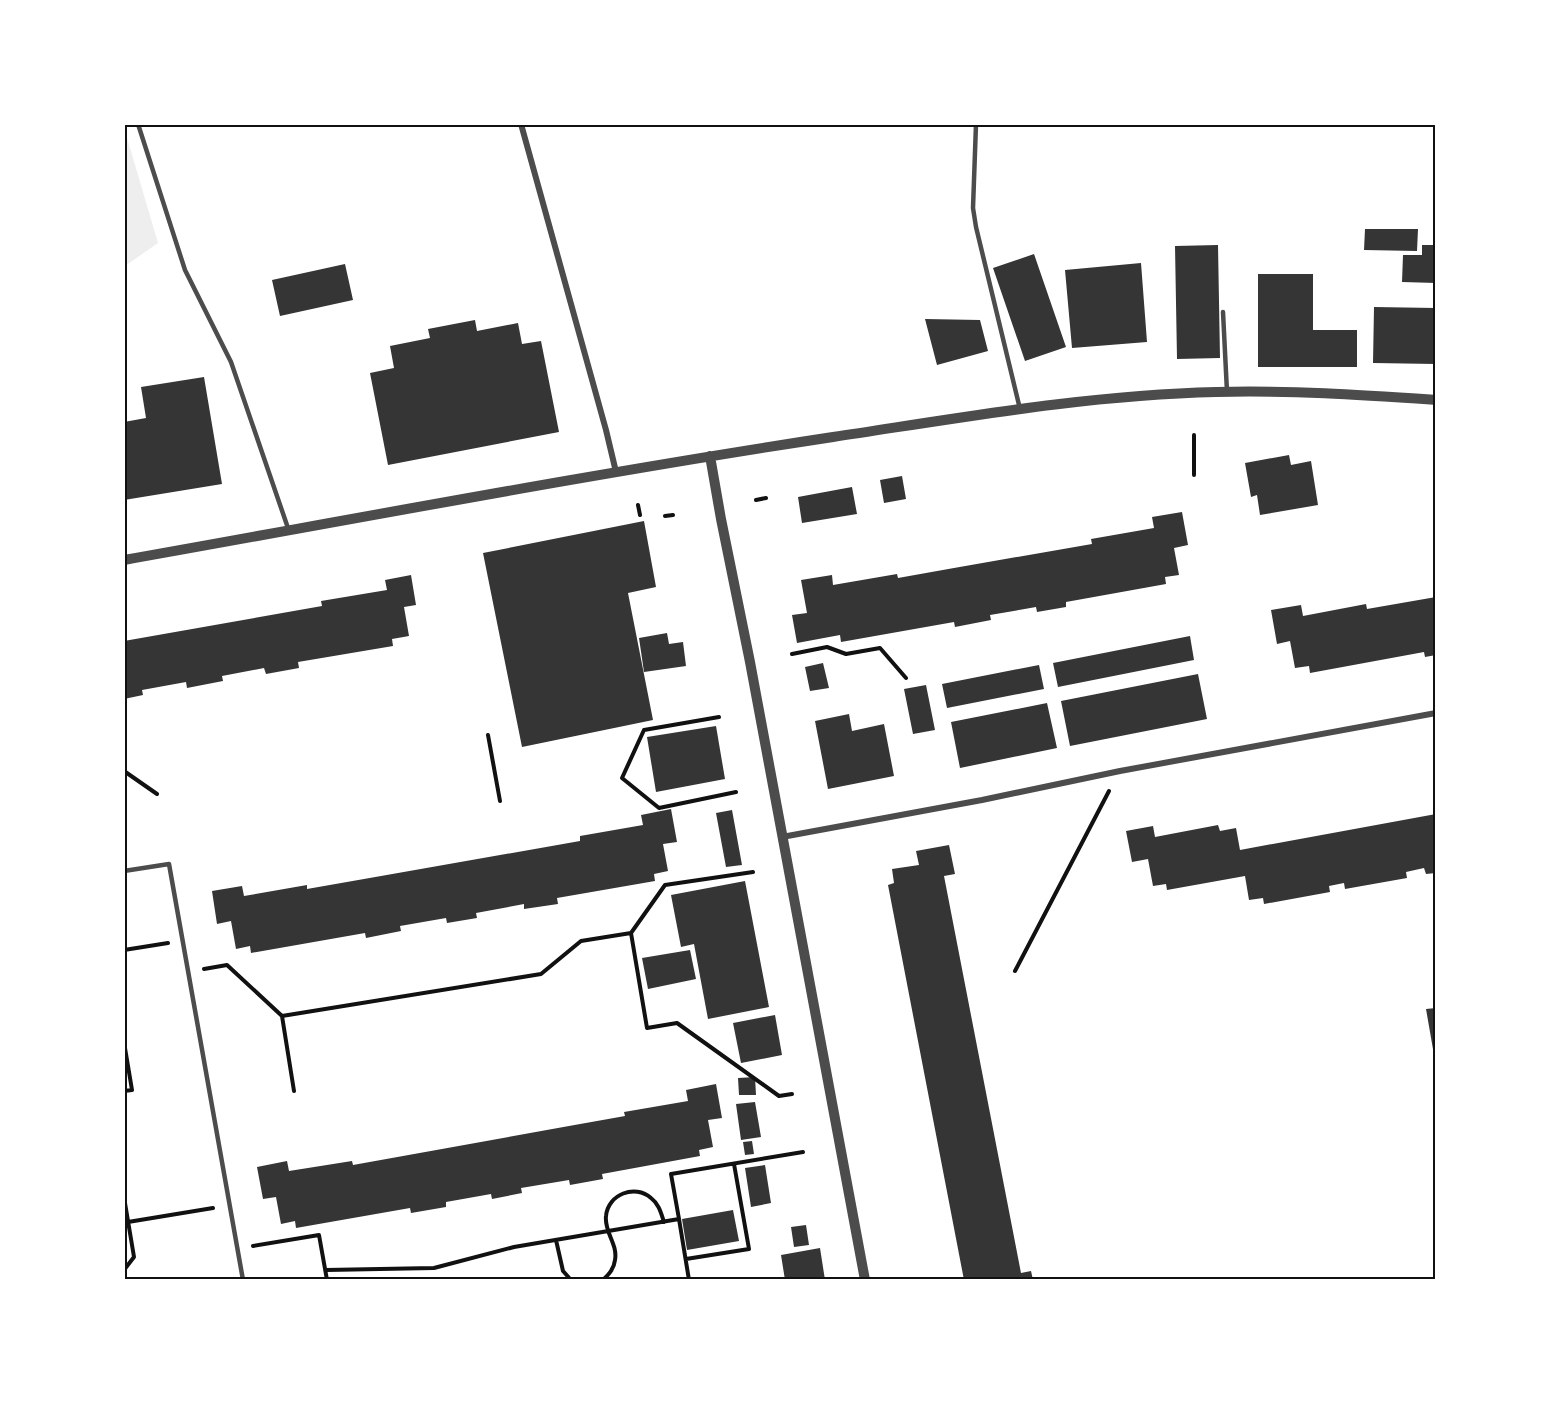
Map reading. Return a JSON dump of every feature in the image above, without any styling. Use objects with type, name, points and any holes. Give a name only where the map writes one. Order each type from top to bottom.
[{"type":"street","points":[[521,124],[606,429],[616,473]]},
{"type":"street","points":[[124,560],[710,456],[1020,409],[1088,401],[1227,392],[1332,393],[1436,400]]},
{"type":"street","points":[[710,456],[865,1280]]},
{"type":"street","points":[[782,837],[982,800],[1120,771],[1436,713]]},
{"type":"lane","points":[[138,124],[185,270],[231,362],[289,531]]},
{"type":"lane","points":[[976,124],[973,208],[1020,409]]},
{"type":"lane","points":[[1223,312],[1227,392]]},
{"type":"lane","points":[[124,871],[169,864],[243,1280]]},
{"type":"path","points":[[1194,435],[1194,476]]},
{"type":"path","points":[[756,500],[765,498]]},
{"type":"path","points":[[638,505],[640,514]]},
{"type":"path","points":[[665,516],[673,515]]},
{"type":"path","points":[[792,654],[827,648],[846,654],[880,648],[906,678]]},
{"type":"path","points":[[719,717],[644,730],[622,778],[659,808],[736,792]]},
{"type":"path","points":[[488,735],[500,801]]},
{"type":"path","points":[[124,771],[157,794]]},
{"type":"path","points":[[1015,971],[1120,771]]},
{"type":"path","points":[[753,872],[665,885],[631,933],[647,1028],[677,1023],[779,1096],[792,1094]]},
{"type":"path","points":[[282,1016],[540,974],[581,941],[631,933]]},
{"type":"path","points":[[124,950],[183,941]]},
{"type":"path","points":[[189,972],[227,965],[282,1016],[294,1091]]},
{"type":"path","points":[[124,1042],[132,1090],[124,1091]]},
{"type":"path","points":[[689,1280],[671,1174],[803,1152]]},
{"type":"path","points":[[686,1259],[749,1249],[734,1164]]},
{"type":"path","points":[[603,1280],[615,1262],[616,1252],[605,1224],[606,1212],[610,1203],[619,1195],[629,1191],[640,1192],[650,1196],[658,1204],[664,1222]]},
{"type":"path","points":[[124,1197],[134,1257],[124,1270]]},
{"type":"path","points":[[128,1222],[230,1205]]},
{"type":"path","points":[[326,1270],[434,1268],[514,1247],[679,1220]]},
{"type":"path","points":[[238,1249],[319,1235],[327,1280]]},
{"type":"path","points":[[556,1240],[564,1271],[571,1280]]},
{"type":"shaded area","points":[[125,131],[158,243],[124,266]]},
{"type":"building","points":[[1365,229],[1418,229],[1417,251],[1364,250]]},
{"type":"building","points":[[1218,245],[1220,358],[1177,359],[1175,246]]},
{"type":"building","points":[[1422,245],[1436,245],[1436,283],[1402,282],[1403,255],[1422,255]]},
{"type":"building","points":[[1034,254],[1066,347],[1025,361],[993,268]]},
{"type":"building","points":[[1141,263],[1147,342],[1072,348],[1065,270]]},
{"type":"building","points":[[345,264],[353,300],[280,316],[272,280]]},
{"type":"building","points":[[1258,274],[1313,274],[1313,330],[1357,330],[1357,367],[1258,367]]},
{"type":"building","points":[[1374,307],[1436,308],[1436,364],[1373,363]]},
{"type":"building","points":[[925,319],[980,320],[988,351],[937,365]]},
{"type":"building","points":[[475,320],[477,331],[518,323],[522,344],[541,341],[559,432],[388,465],[370,373],[394,368],[390,346],[430,338],[428,329]]},
{"type":"building","points":[[204,377],[222,484],[124,500],[124,422],[146,418],[141,387]]},
{"type":"building","points":[[1289,455],[1291,465],[1311,461],[1318,505],[1260,515],[1257,495],[1251,497],[1245,463]]},
{"type":"building","points":[[902,476],[906,499],[884,503],[880,480]]},
{"type":"building","points":[[852,487],[857,514],[802,523],[798,497]]},
{"type":"building","points":[[1182,512],[1188,545],[1174,548],[1179,575],[1165,577],[1166,584],[1066,602],[1066,607],[1037,612],[1036,607],[990,615],[991,620],[955,627],[954,622],[841,642],[840,635],[797,643],[792,615],[807,613],[801,580],[832,575],[833,585],[897,574],[898,578],[1092,544],[1091,539],[1154,528],[1152,517]]},
{"type":"building","points":[[644,521],[656,587],[628,593],[653,720],[522,747],[483,553]]},
{"type":"building","points":[[411,575],[416,605],[404,607],[409,636],[392,639],[393,646],[298,662],[299,668],[266,674],[264,668],[222,676],[223,681],[187,688],[186,682],[142,690],[143,695],[124,699],[124,641],[322,606],[321,601],[387,590],[385,580]]},
{"type":"building","points":[[1436,597],[1436,655],[1425,657],[1424,652],[1310,673],[1309,666],[1295,668],[1290,641],[1277,644],[1271,610],[1301,605],[1303,616],[1366,604],[1367,609]]},
{"type":"building","points":[[667,633],[669,644],[683,642],[686,666],[644,672],[639,638]]},
{"type":"building","points":[[1190,636],[1194,660],[1058,687],[1053,663]]},
{"type":"building","points":[[823,663],[829,688],[810,691],[805,667]]},
{"type":"building","points":[[1039,665],[1044,689],[947,708],[942,684]]},
{"type":"building","points":[[1198,674],[1207,719],[1070,746],[1061,701]]},
{"type":"building","points":[[926,685],[935,730],[913,734],[904,689]]},
{"type":"building","points":[[1047,703],[1057,748],[960,768],[951,722]]},
{"type":"building","points":[[849,714],[852,731],[884,724],[894,776],[828,789],[815,721]]},
{"type":"building","points":[[716,726],[725,779],[656,792],[647,737]]},
{"type":"building","points":[[671,809],[677,842],[663,844],[668,871],[654,874],[655,881],[557,898],[558,904],[524,909],[524,904],[476,913],[477,918],[447,923],[446,918],[400,926],[401,931],[366,938],[365,933],[251,953],[250,946],[236,949],[231,921],[217,924],[212,891],[242,886],[244,896],[307,885],[307,889],[580,841],[580,836],[643,825],[641,815]]},
{"type":"building","points":[[732,810],[742,865],[726,867],[716,813]]},
{"type":"building","points":[[1436,814],[1436,873],[1426,874],[1424,868],[1406,872],[1407,878],[1345,889],[1344,883],[1329,886],[1330,892],[1264,904],[1263,898],[1249,900],[1245,876],[1167,890],[1166,884],[1153,886],[1148,859],[1132,862],[1126,831],[1153,826],[1155,837],[1218,825],[1220,831],[1236,828],[1240,850]]},
{"type":"building","points":[[949,845],[955,874],[944,876],[1021,1273],[1031,1271],[1033,1280],[964,1280],[888,885],[894,883],[892,869],[919,865],[916,851]]},
{"type":"building","points":[[745,881],[769,1007],[708,1019],[694,944],[681,947],[671,895]]},
{"type":"building","points":[[690,950],[696,979],[648,989],[642,958]]},
{"type":"building","points":[[1436,1008],[1436,1055],[1434,1055],[1426,1009]]},
{"type":"building","points":[[775,1015],[782,1055],[741,1063],[733,1023]]},
{"type":"building","points":[[755,1077],[756,1095],[739,1095],[738,1078]]},
{"type":"building","points":[[716,1084],[722,1118],[708,1120],[713,1147],[699,1150],[700,1156],[602,1174],[603,1179],[570,1185],[569,1180],[521,1188],[522,1193],[492,1199],[491,1194],[446,1202],[446,1207],[411,1213],[410,1208],[296,1228],[295,1221],[281,1224],[276,1197],[263,1199],[257,1167],[287,1161],[289,1171],[352,1161],[353,1165],[625,1116],[624,1112],[688,1101],[686,1090]]},
{"type":"building","points":[[755,1102],[761,1137],[741,1140],[736,1104]]},
{"type":"building","points":[[752,1141],[754,1154],[745,1155],[743,1142]]},
{"type":"building","points":[[765,1165],[771,1203],[751,1207],[745,1168]]},
{"type":"building","points":[[733,1210],[739,1241],[687,1250],[682,1219]]},
{"type":"building","points":[[806,1225],[809,1245],[794,1247],[791,1227]]},
{"type":"building","points":[[820,1248],[825,1280],[785,1280],[781,1255]]}]
